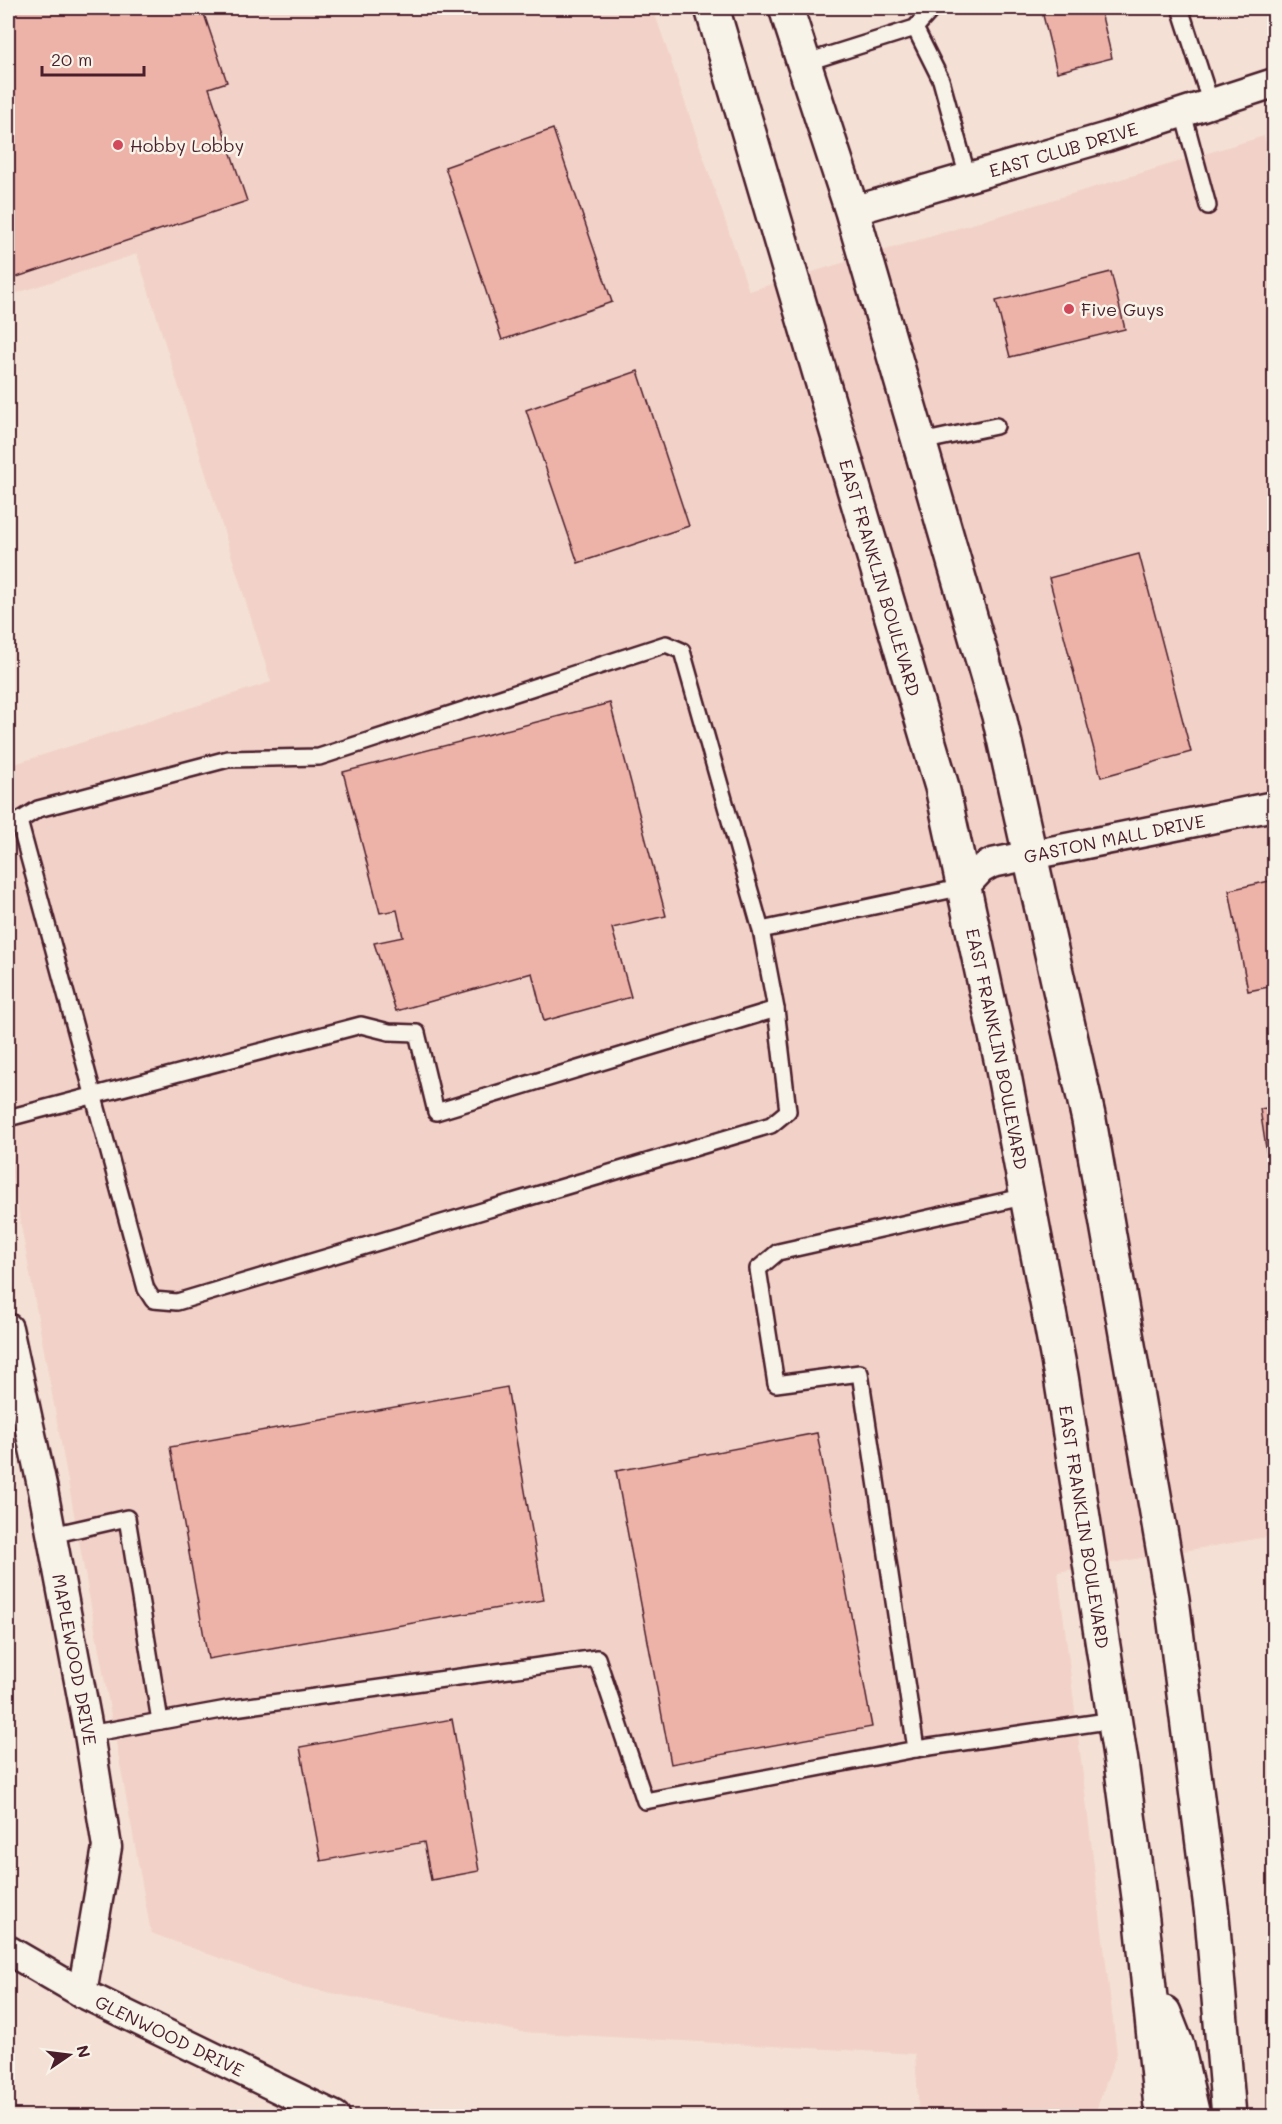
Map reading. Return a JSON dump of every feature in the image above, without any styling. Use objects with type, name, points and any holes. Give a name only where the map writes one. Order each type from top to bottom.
[{"type":"main road","name":"EAST FRANKLIN BOULEVARD","points":[[712,8],[942,787],[964,887],[1061,1376],[1142,1920],[1162,2116]]},
{"type":"main road","points":[[786,8],[852,212],[921,442],[999,716],[1089,1120],[1173,1599],[1212,1916],[1229,2116]]},
{"type":"main road","points":[[1149,1988],[1170,2024],[1193,2116]]},
{"type":"street","name":"EAST CLUB DRIVE","points":[[852,212],[1183,113],[1275,83]]},
{"type":"street","name":"GASTON MALL DRIVE","points":[[964,887],[981,869],[992,863],[1275,806]]},
{"type":"street","name":"MAPLEWOOD DRIVE","points":[[8,1328],[52,1535],[107,1846],[82,1993]]},
{"type":"street","name":"GLENWOOD DRIVE","points":[[8,1950],[82,1993],[336,2116]]},
{"type":"lane","points":[[804,63],[915,28],[933,8]]},
{"type":"lane","points":[[1180,8],[1211,104]]},
{"type":"lane","points":[[915,28],[941,80],[968,178]]},
{"type":"lane","points":[[1183,113],[1208,206]]},
{"type":"lane","points":[[921,442],[996,426]]},
{"type":"lane","points":[[666,644],[682,651],[761,930],[776,1009],[788,1111],[771,1125],[177,1302],[153,1300],[146,1289],[19,821],[38,809],[228,759],[319,757],[666,644]]},
{"type":"lane","points":[[761,930],[964,887]]},
{"type":"lane","points":[[8,1119],[361,1025],[389,1032],[417,1033],[436,1112],[776,1009]]},
{"type":"lane","points":[[916,1749],[860,1373],[776,1384],[758,1269],[778,1252],[1027,1196]]},
{"type":"lane","points":[[52,1535],[127,1518],[160,1721]]},
{"type":"lane","points":[[89,1734],[227,1709],[597,1658],[645,1801],[916,1749],[1114,1720]]},
{"type":"shaded area","points":[[8,8],[653,8],[749,291],[1264,136],[1274,177],[1274,1536],[1058,1572],[1117,2053],[1094,2116],[919,2116],[915,2054],[522,2032],[293,1985],[151,1933],[8,1155],[8,766],[271,682],[137,254],[8,296]]},
{"type":"building","name":"Hobby Lobby","points":[[8,8],[202,8],[227,82],[209,88],[247,201],[8,280]]},
{"type":"building","points":[[1055,8],[1100,8],[1112,58],[1057,72],[1042,11]]},
{"type":"building","points":[[553,129],[612,302],[502,340],[445,167]]},
{"type":"building","points":[[1111,272],[1125,329],[1010,357],[996,301]]},
{"type":"building","points":[[638,371],[689,526],[578,563],[526,410]]},
{"type":"building","points":[[1139,554],[1191,752],[1101,777],[1049,578]]},
{"type":"building","points":[[610,703],[666,916],[612,928],[631,997],[544,1021],[532,973],[396,1011],[374,943],[403,937],[397,910],[380,913],[343,772]]},
{"type":"building","points":[[1274,880],[1274,986],[1248,991],[1229,890]]},
{"type":"building","points":[[1274,1107],[1274,1201],[1260,1109]]},
{"type":"building","points":[[507,1387],[544,1600],[208,1659],[170,1447]]},
{"type":"building","points":[[817,1433],[872,1727],[671,1764],[616,1471]]},
{"type":"building","points":[[452,1719],[479,1871],[431,1880],[424,1842],[321,1861],[300,1747]]},
{"type":"place","name":"Hobby Lobby","points":[[118,145]]},
{"type":"place","name":"Five Guys","points":[[1069,309]]}]
